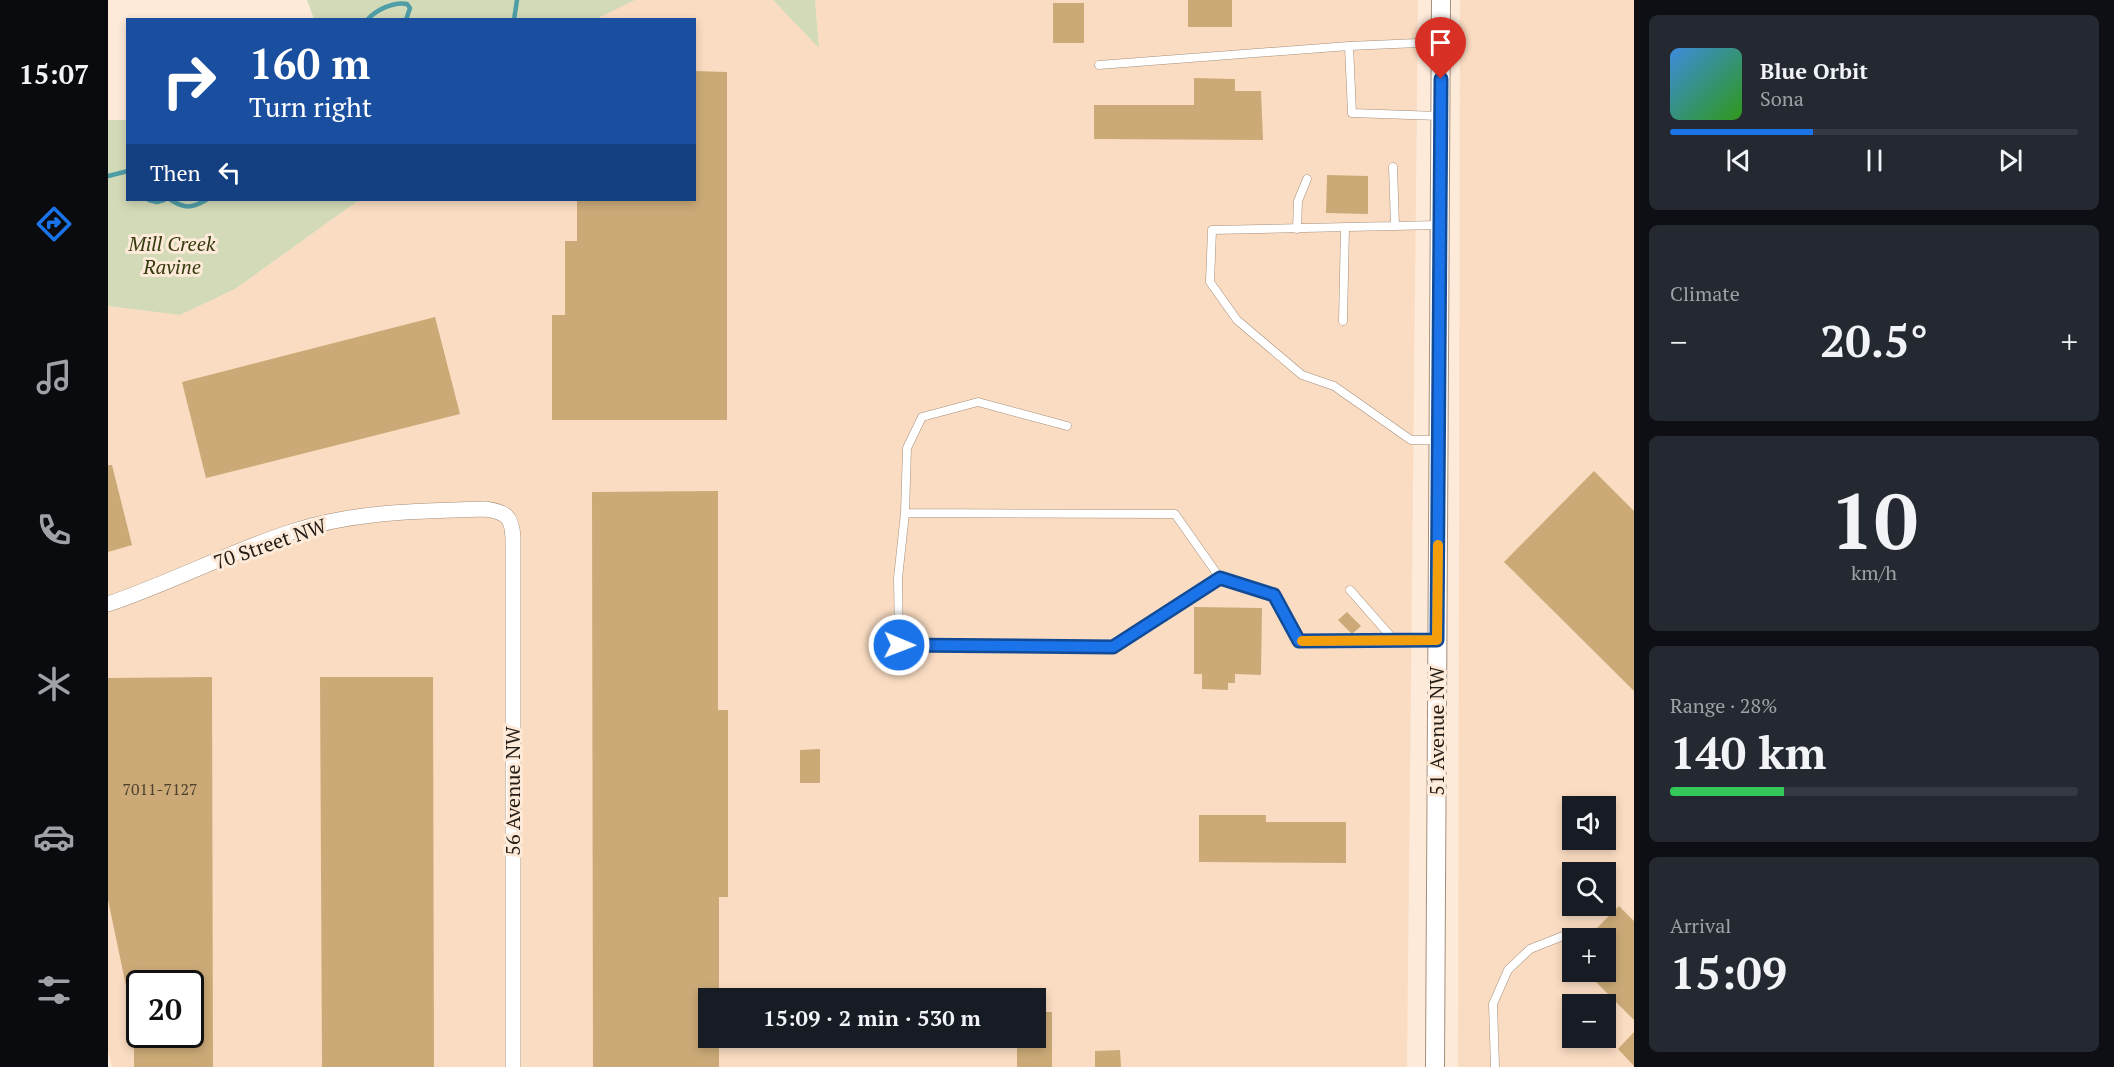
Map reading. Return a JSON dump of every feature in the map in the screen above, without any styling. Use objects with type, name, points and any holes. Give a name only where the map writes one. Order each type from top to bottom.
[{"type":"street","name":"51 Avenue NW","points":[[1435,1067],[1441,0]]},
{"type":"street","name":"70 Street NW","points":[[108,604],[290,532],[360,515],[404,511],[485,509],[498,511],[508,517]]},
{"type":"street","name":"56 Avenue NW","points":[[508,517],[512,525],[513,538],[513,1067]]},
{"type":"lane","points":[[1099,65],[1349,46],[1441,42]]},
{"type":"lane","points":[[1349,46],[1352,113],[1441,116]]},
{"type":"lane","points":[[1393,167],[1395,226]]},
{"type":"lane","points":[[1297,229],[1298,201],[1307,179]]},
{"type":"lane","points":[[1438,440],[1411,440],[1334,386],[1302,375],[1237,320],[1210,282],[1212,230],[1440,225]]},
{"type":"lane","points":[[1343,321],[1345,228]]},
{"type":"lane","points":[[1067,426],[978,402],[922,417],[907,448],[905,513],[898,578],[899,645],[1113,647],[1220,578]]},
{"type":"lane","points":[[905,513],[1175,514],[1220,578],[1274,595],[1299,641],[1437,640]]},
{"type":"lane","points":[[1350,590],[1394,640]]},
{"type":"lane","points":[[1495,1067],[1493,1004],[1508,970],[1530,950],[1562,936]]},
{"type":"shaded area","points":[[635,0],[773,0],[819,47],[815,0],[1418,0],[1407,1067],[112,1067],[108,1051],[108,306],[180,315],[235,289],[358,201],[696,201],[696,18],[596,18]]},
{"type":"shaded area","points":[[1460,0],[1634,0],[1634,1067],[1458,1067]]},
{"type":"green space","points":[[307,0],[635,0],[598,18],[314,18]]},
{"type":"green space","points":[[773,0],[815,0],[819,48]]},
{"type":"green space","name":"Mill Creek Ravine","points":[[108,120],[126,120],[126,201],[358,201],[235,289],[180,315],[108,306]]},
{"type":"building","points":[[1188,0],[1232,0],[1232,27],[1188,27]]},
{"type":"building","points":[[1053,3],[1084,3],[1084,43],[1053,43]]},
{"type":"building","points":[[696,71],[727,72],[727,420],[552,420],[552,315],[565,315],[565,241],[577,241],[577,201],[696,201]]},
{"type":"building","points":[[1194,78],[1235,79],[1235,91],[1261,91],[1263,140],[1094,139],[1094,105],[1194,105]]},
{"type":"building","points":[[1327,175],[1368,176],[1368,214],[1326,213]]},
{"type":"building","points":[[435,317],[460,414],[206,478],[182,382]]},
{"type":"building","points":[[108,465],[112,465],[132,545],[108,552]]},
{"type":"building","points":[[1594,471],[1634,511],[1634,691],[1504,562]]},
{"type":"building","points":[[718,491],[718,710],[728,710],[728,897],[719,897],[719,988],[698,988],[698,1048],[719,1048],[719,1067],[593,1067],[592,492]]},
{"type":"building","points":[[1194,607],[1262,608],[1261,675],[1235,674],[1235,683],[1228,683],[1228,690],[1202,689],[1202,674],[1194,674]]},
{"type":"building","points":[[1347,612],[1361,626],[1352,634],[1338,620]]},
{"type":"building","points":[[212,677],[213,1067],[134,1067],[134,1048],[204,1048],[204,970],[126,970],[126,986],[108,900],[108,678]]},
{"type":"building","points":[[320,677],[433,677],[434,1067],[322,1067]]},
{"type":"building","points":[[820,749],[820,783],[800,783],[800,750]]},
{"type":"building","points":[[1199,815],[1266,815],[1266,822],[1346,822],[1346,863],[1199,862]]},
{"type":"building","points":[[1619,906],[1634,921],[1634,1020],[1616,1002],[1616,994],[1608,994],[1596,982],[1616,982],[1616,928],[1597,928],[1609,916],[1616,916],[1616,909]]},
{"type":"building","points":[[1046,1012],[1052,1012],[1052,1067],[1017,1067],[1017,1048],[1046,1048]]},
{"type":"building","points":[[1634,1032],[1634,1066],[1618,1049]]},
{"type":"building","points":[[1120,1050],[1121,1067],[1095,1067],[1095,1051]]},
{"type":"waterway","points":[[514,18],[517,0]]},
{"type":"waterway","points":[[369,18],[385,7],[402,3],[407,4],[410,8],[407,18]]},
{"type":"waterway","points":[[108,176],[126,172]]},
{"type":"waterway","points":[[153,201],[160,201]]},
{"type":"waterway","points":[[173,201],[188,206],[204,201]]},
{"type":"slow traffic","points":[[1302,641],[1437,640],[1438,545]]},
{"type":"route","points":[[899,645],[1113,647],[1220,578],[1274,595],[1299,641],[1437,640],[1441,79]]}]
